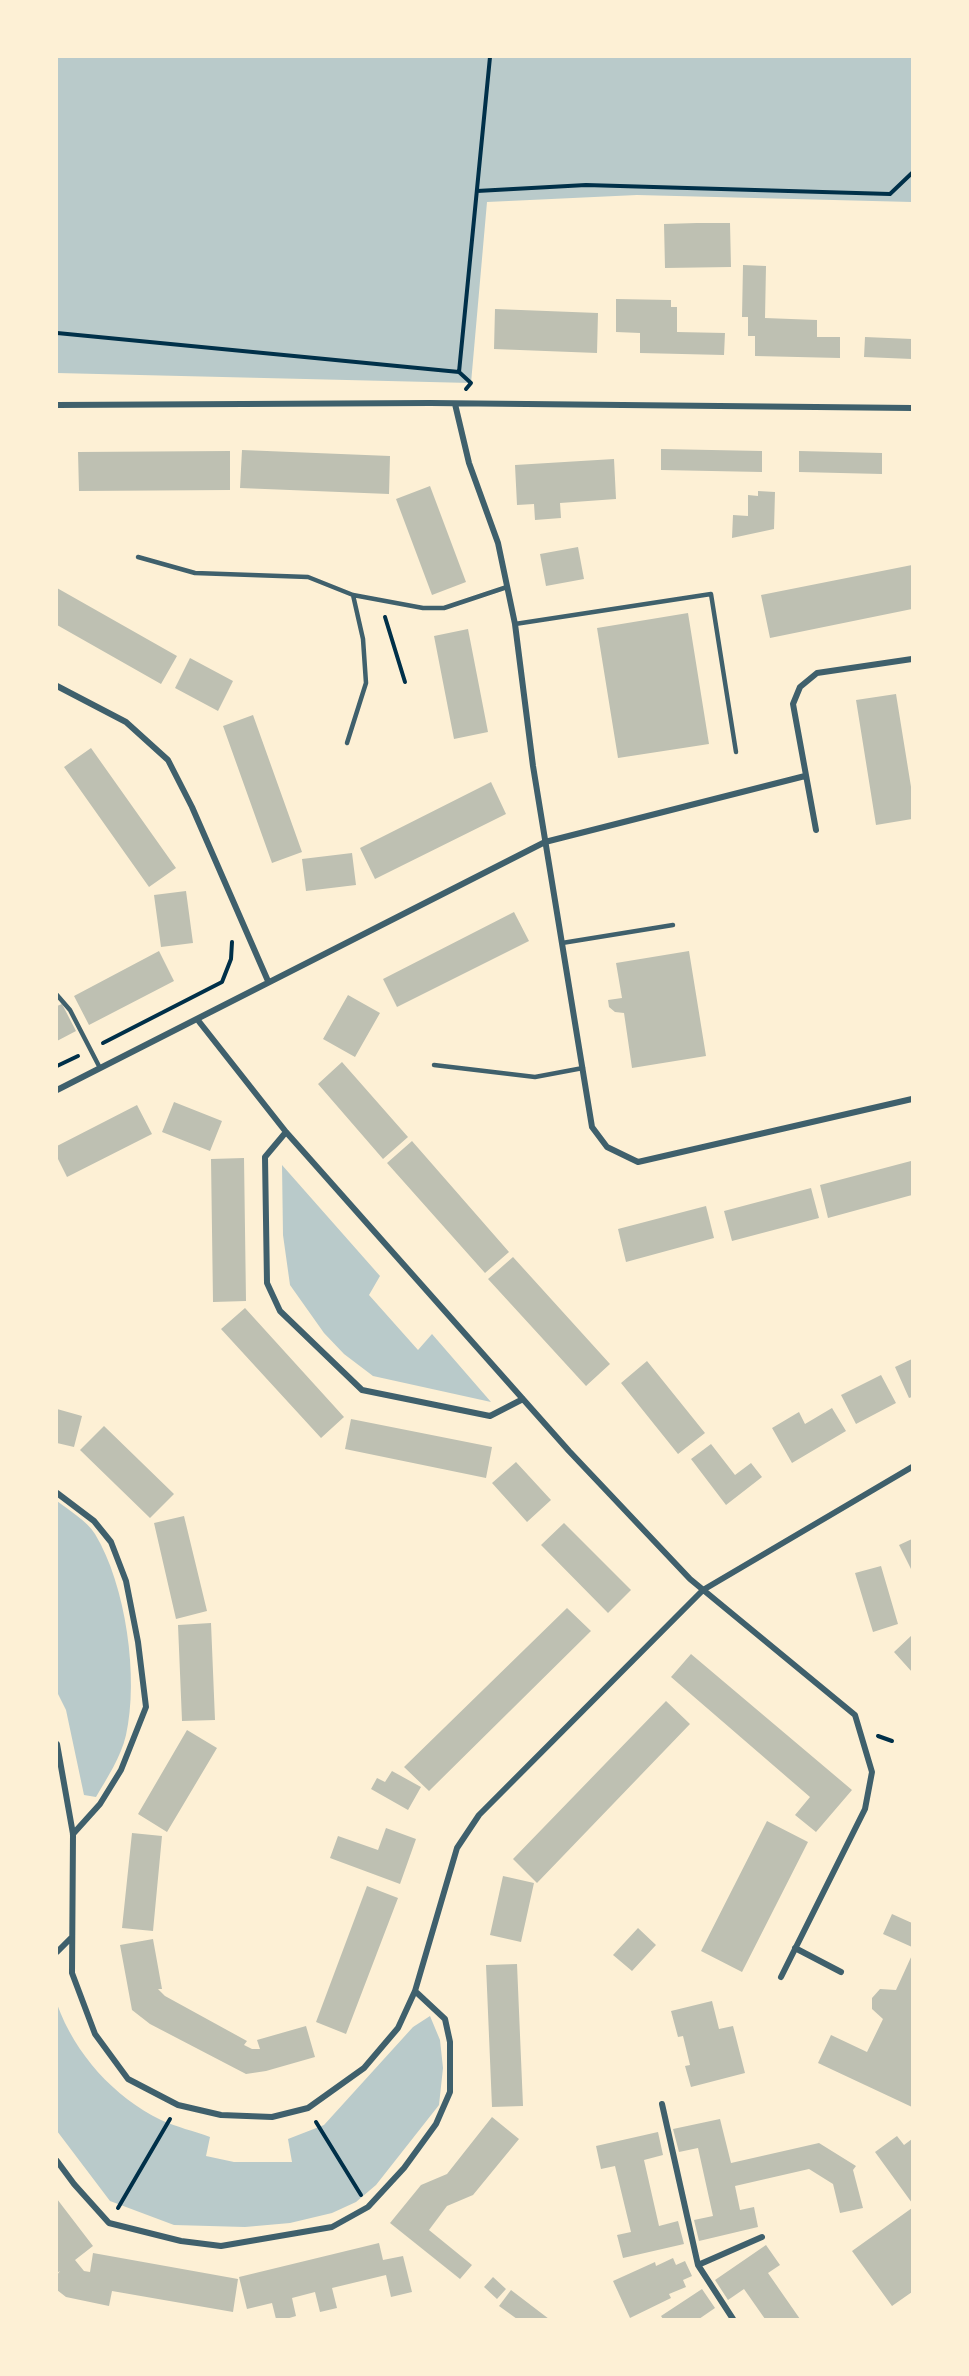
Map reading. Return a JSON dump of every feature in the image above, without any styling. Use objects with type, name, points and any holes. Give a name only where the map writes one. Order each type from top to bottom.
[{"type":"street","points":[[57,405],[455,404],[912,408]]},
{"type":"street","points":[[455,404],[469,463],[498,543],[515,624],[545,842],[592,1126],[607,1147],[638,1162],[912,1099]]},
{"type":"street","points":[[816,830],[793,704],[800,687],[817,673],[912,659]]},
{"type":"street","points":[[57,686],[126,722],[168,760],[192,807],[268,981]]},
{"type":"street","points":[[57,1090],[545,842],[805,776]]},
{"type":"street","points":[[197,1019],[286,1132],[585,1468],[703,1590],[855,1715],[872,1772],[865,1809],[781,1977]]},
{"type":"street","points":[[286,1132],[265,1157],[267,1282],[280,1311],[362,1390],[490,1416],[523,1399]]},
{"type":"street","points":[[58,1747],[73,1834],[72,1972],[95,2034],[128,2079],[178,2105],[221,2115],[272,2117],[308,2108],[364,2068],[399,2028],[415,1990],[457,1848],[478,1815],[703,1590],[912,1467]]},
{"type":"street","points":[[57,1493],[94,1521],[111,1542],[126,1581],[138,1642],[146,1707],[122,1770],[100,1804],[73,1834]]},
{"type":"street","points":[[57,1952],[72,1937]]},
{"type":"street","points":[[795,1948],[841,1972]]},
{"type":"street","points":[[57,2160],[74,2184],[109,2223],[181,2241],[221,2246],[332,2227],[368,2207],[404,2168],[436,2124],[450,2092],[450,2043],[445,2019],[415,1990]]},
{"type":"street","points":[[662,2104],[698,2265],[733,2319]]},
{"type":"street","points":[[698,2265],[762,2237]]},
{"type":"lane","points":[[138,557],[195,573],[308,577],[353,596],[423,608],[444,608],[507,587]]},
{"type":"lane","points":[[515,624],[711,594],[736,752]]},
{"type":"lane","points":[[347,743],[366,683],[363,639],[353,596]]},
{"type":"lane","points":[[562,943],[673,925]]},
{"type":"lane","points":[[57,995],[69,1011],[100,1068]]},
{"type":"lane","points":[[434,1065],[535,1077],[583,1068]]},
{"type":"path","points":[[57,333],[459,372],[490,57]]},
{"type":"path","points":[[477,191],[586,185],[890,194],[912,173]]},
{"type":"path","points":[[380,600],[405,682]]},
{"type":"path","points":[[57,1066],[222,982],[231,959],[232,937]]},
{"type":"path","points":[[109,2223],[178,2105]]},
{"type":"path","points":[[308,2108],[368,2207]]},
{"type":"shaded area","points":[[57,57],[912,57],[912,202],[637,195],[487,202],[471,383],[57,373]]},
{"type":"shaded area","points":[[282,1165],[380,1276],[369,1295],[418,1350],[432,1334],[491,1402],[373,1376],[344,1354],[324,1333],[290,1285],[283,1235]]},
{"type":"shaded area","points":[[57,1501],[83,1520],[95,1534],[115,1579],[127,1632],[131,1687],[126,1735],[117,1759],[96,1797],[84,1795],[66,1710],[57,1692]]},
{"type":"shaded area","points":[[57,2004],[74,2040],[98,2072],[127,2099],[161,2120],[210,2137],[206,2156],[234,2162],[292,2162],[288,2139],[324,2125],[413,2027],[430,2016],[440,2040],[443,2068],[439,2105],[376,2185],[356,2202],[332,2213],[290,2223],[245,2227],[174,2225],[110,2201],[57,2131]]},
{"type":"building","points":[[730,223],[731,267],[665,268],[664,224]]},
{"type":"building","points":[[743,265],[766,266],[765,318],[817,320],[817,337],[840,337],[840,358],[755,356],[755,336],[748,336],[748,317],[742,317]]},
{"type":"building","points":[[616,299],[671,300],[671,307],[677,307],[677,332],[725,333],[724,355],[640,353],[640,333],[616,332]]},
{"type":"building","points":[[495,309],[598,313],[597,353],[494,349]]},
{"type":"building","points":[[865,337],[912,339],[912,359],[864,357]]},
{"type":"building","points":[[661,449],[762,451],[762,472],[661,470]]},
{"type":"building","points":[[242,450],[390,456],[389,494],[240,488]]},
{"type":"building","points":[[230,451],[230,490],[79,491],[78,452]]},
{"type":"building","points":[[799,451],[882,453],[882,474],[799,472]]},
{"type":"building","points":[[614,459],[616,499],[560,503],[561,518],[535,520],[534,504],[517,505],[515,465]]},
{"type":"building","points":[[430,486],[466,582],[432,595],[396,499]]},
{"type":"building","points":[[758,491],[775,492],[774,529],[732,538],[733,515],[748,516],[748,495],[758,496]]},
{"type":"building","points":[[578,547],[584,579],[546,586],[540,554]]},
{"type":"building","points":[[912,565],[912,609],[770,638],[761,595]]},
{"type":"building","points":[[57,588],[177,656],[161,684],[57,625]]},
{"type":"building","points":[[688,613],[709,744],[618,758],[597,628]]},
{"type":"building","points":[[468,629],[488,732],[454,739],[434,636]]},
{"type":"building","points":[[190,658],[233,681],[218,711],[175,688]]},
{"type":"building","points":[[896,694],[912,793],[912,819],[876,825],[856,700]]},
{"type":"building","points":[[253,715],[302,852],[272,863],[223,726]]},
{"type":"building","points":[[91,748],[176,868],[149,887],[64,767]]},
{"type":"building","points":[[491,782],[506,814],[375,879],[360,848]]},
{"type":"building","points":[[352,853],[356,885],[306,891],[302,859]]},
{"type":"building","points":[[186,891],[193,943],[161,947],[154,895]]},
{"type":"building","points":[[514,912],[529,941],[397,1007],[383,979]]},
{"type":"building","points":[[159,951],[174,981],[89,1025],[74,996]]},
{"type":"building","points":[[689,951],[706,1056],[632,1068],[624,1013],[615,1012],[609,1007],[608,1000],[622,998],[616,963]]},
{"type":"building","points":[[348,995],[380,1013],[355,1057],[323,1039]]},
{"type":"building","points":[[62,1004],[76,1031],[57,1041],[57,1006]]},
{"type":"building","points":[[342,1062],[408,1137],[383,1159],[318,1084]]},
{"type":"building","points":[[174,1102],[222,1121],[210,1151],[162,1132]]},
{"type":"building","points":[[137,1105],[152,1134],[67,1177],[57,1157],[57,1146]]},
{"type":"building","points":[[412,1141],[509,1252],[485,1273],[387,1163]]},
{"type":"building","points":[[244,1158],[246,1301],[213,1302],[211,1159]]},
{"type":"building","points":[[911,1161],[912,1195],[828,1218],[820,1185]]},
{"type":"building","points":[[811,1188],[819,1218],[732,1241],[724,1211]]},
{"type":"building","points":[[706,1206],[714,1238],[626,1262],[618,1229]]},
{"type":"building","points":[[513,1257],[610,1364],[586,1386],[488,1279]]},
{"type":"building","points":[[245,1308],[344,1417],[321,1438],[221,1329]]},
{"type":"building","points":[[912,1359],[912,1397],[909,1398],[895,1367]]},
{"type":"building","points":[[647,1361],[705,1433],[678,1454],[621,1383]]},
{"type":"building","points":[[881,1375],[896,1403],[856,1424],[841,1395]]},
{"type":"building","points":[[832,1408],[846,1431],[792,1463],[772,1428],[799,1412],[805,1424]]},
{"type":"building","points":[[57,1409],[82,1416],[74,1447],[57,1443]]},
{"type":"building","points":[[351,1419],[492,1447],[486,1478],[345,1449]]},
{"type":"building","points":[[104,1426],[174,1494],[150,1518],[80,1450]]},
{"type":"building","points":[[711,1444],[735,1475],[751,1463],[762,1477],[726,1505],[691,1459]]},
{"type":"building","points":[[516,1462],[551,1500],[527,1522],[492,1483]]},
{"type":"building","points":[[184,1516],[207,1611],[176,1619],[154,1523]]},
{"type":"building","points":[[564,1523],[631,1590],[608,1613],[541,1545]]},
{"type":"building","points":[[912,1539],[912,1571],[899,1545]]},
{"type":"building","points":[[881,1566],[898,1624],[873,1632],[855,1573]]},
{"type":"building","points":[[567,1608],[591,1631],[429,1791],[404,1767]]},
{"type":"building","points":[[211,1623],[215,1720],[182,1721],[178,1625]]},
{"type":"building","points":[[912,1635],[912,1672],[894,1652]]},
{"type":"building","points":[[691,1654],[852,1790],[816,1832],[795,1815],[810,1797],[671,1677]]},
{"type":"building","points":[[666,1701],[690,1724],[537,1883],[513,1859]]},
{"type":"building","points":[[187,1730],[217,1748],[167,1832],[138,1814]]},
{"type":"building","points":[[392,1771],[421,1787],[408,1810],[371,1789],[377,1778],[385,1782]]},
{"type":"building","points":[[767,1821],[808,1842],[742,1972],[701,1951]]},
{"type":"building","points":[[386,1828],[416,1839],[400,1884],[330,1858],[338,1836],[378,1850]]},
{"type":"building","points":[[132,1833],[162,1836],[153,1931],[122,1928]]},
{"type":"building","points":[[503,1876],[534,1883],[521,1942],[490,1935]]},
{"type":"building","points":[[367,1886],[398,1898],[346,2034],[316,2022]]},
{"type":"building","points":[[892,1914],[912,1923],[912,1947],[883,1934]]},
{"type":"building","points":[[638,1928],[656,1945],[632,1971],[613,1955]]},
{"type":"building","points":[[153,1939],[162,1989],[158,1989],[165,1996],[247,2041],[244,2045],[252,2049],[260,2049],[257,2040],[306,2026],[315,2057],[266,2071],[246,2074],[150,2024],[132,2010],[120,1945]]},
{"type":"building","points":[[912,1955],[912,2107],[818,2063],[831,2035],[867,2052],[883,2019],[872,2009],[872,1998],[880,1989],[896,1990]]},
{"type":"building","points":[[517,1964],[523,2106],[492,2107],[486,1965]]},
{"type":"building","points":[[712,2001],[719,2029],[733,2026],[745,2073],[691,2087],[685,2066],[690,2065],[683,2036],[678,2037],[671,2011]]},
{"type":"building","points":[[492,2117],[519,2139],[473,2195],[447,2206],[429,2230],[472,2265],[460,2279],[390,2223],[421,2185],[447,2174]]},
{"type":"building","points":[[720,2119],[731,2163],[819,2143],[856,2166],[853,2170],[863,2208],[840,2213],[833,2184],[809,2169],[735,2186],[740,2210],[754,2207],[758,2227],[699,2241],[694,2220],[713,2216],[698,2148],[679,2152],[673,2129]]},
{"type":"building","points":[[658,2132],[663,2155],[644,2160],[659,2226],[678,2221],[684,2244],[623,2258],[617,2235],[631,2232],[615,2166],[601,2169],[596,2146]]},
{"type":"building","points":[[897,2136],[904,2145],[912,2139],[912,2203],[875,2152]]},
{"type":"building","points":[[57,2199],[93,2246],[75,2260],[84,2271],[90,2272],[93,2253],[238,2279],[233,2312],[112,2291],[109,2306],[66,2297],[57,2290],[57,2275],[60,2271],[57,2273]]},
{"type":"building","points":[[912,2208],[912,2292],[892,2306],[852,2251]]},
{"type":"building","points":[[379,2243],[383,2260],[403,2256],[412,2292],[391,2297],[386,2275],[332,2288],[337,2308],[320,2312],[315,2292],[292,2298],[296,2316],[286,2319],[276,2319],[272,2303],[247,2309],[239,2277]]},
{"type":"building","points":[[766,2245],[780,2265],[768,2273],[800,2319],[765,2319],[744,2289],[728,2300],[715,2280]]},
{"type":"building","points":[[673,2258],[676,2265],[685,2261],[692,2276],[683,2280],[686,2287],[669,2294],[671,2298],[630,2318],[613,2281],[655,2262],[656,2266]]},
{"type":"building","points":[[493,2277],[506,2289],[497,2299],[484,2287]]},
{"type":"building","points":[[702,2289],[715,2308],[699,2319],[663,2319],[661,2316]]},
{"type":"building","points":[[511,2290],[549,2319],[517,2319],[499,2306]]}]
